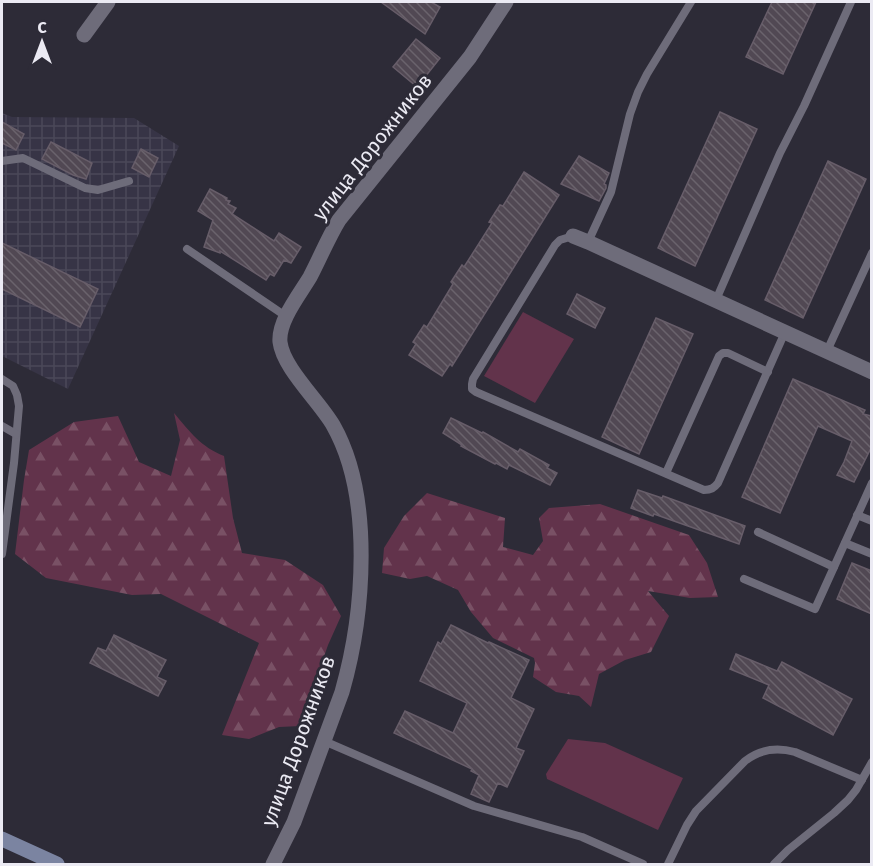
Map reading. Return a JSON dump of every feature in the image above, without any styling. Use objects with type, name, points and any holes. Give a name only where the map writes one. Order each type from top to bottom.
[{"type":"main road","points":[[2,839],[57,864]]},
{"type":"street","points":[[84,36],[108,2]]},
{"type":"street","name":"улица Дорожников","points":[[273,864],[294,822],[342,692],[355,635],[362,552],[357,501],[340,438],[323,409],[288,362],[282,351],[280,331],[339,220],[470,57],[506,2]]},
{"type":"street","points":[[580,239],[872,372]]},
{"type":"lane","points":[[692,2],[638,92],[630,114],[611,192],[580,239],[560,240],[555,244],[473,379],[472,389],[704,490],[710,490],[718,483],[784,332]]},
{"type":"lane","points":[[716,300],[780,153],[851,2]]},
{"type":"lane","points":[[2,162],[23,158],[85,188],[98,190],[129,181]]},
{"type":"lane","points":[[187,249],[287,317]]},
{"type":"lane","points":[[827,351],[872,253]]},
{"type":"lane","points":[[666,473],[719,356],[723,352],[768,372]]},
{"type":"lane","points":[[2,379],[13,386],[19,406],[2,554]]},
{"type":"lane","points":[[2,426],[16,434]]},
{"type":"lane","points":[[744,579],[815,609],[872,483]]},
{"type":"lane","points":[[857,515],[872,521]]},
{"type":"lane","points":[[758,532],[834,567]]},
{"type":"lane","points":[[845,543],[872,554]]},
{"type":"lane","points":[[324,741],[474,806],[582,837],[643,864]]},
{"type":"lane","points":[[668,864],[696,811],[753,754],[768,750],[795,752],[862,780]]},
{"type":"lane","points":[[774,864],[848,800],[872,762]]},
{"type":"shaded area","points":[[2,113],[12,117],[134,118],[179,146],[68,389],[2,356]]},
{"type":"green space","points":[[523,312],[574,339],[535,403],[484,376]]},
{"type":"green space","points":[[174,413],[202,443],[224,456],[233,518],[242,553],[285,560],[323,585],[341,616],[328,645],[300,726],[279,727],[249,739],[222,735],[259,643],[161,594],[132,595],[46,578],[15,554],[29,450],[74,422],[118,416],[139,462],[171,476],[180,440]]},
{"type":"green space","points":[[427,493],[505,518],[503,547],[533,555],[543,541],[539,518],[549,508],[600,504],[689,535],[707,563],[718,597],[690,598],[648,591],[669,616],[651,652],[625,660],[599,674],[591,707],[579,696],[556,692],[533,677],[534,658],[493,638],[471,612],[458,590],[427,576],[410,579],[382,573],[384,548],[404,516]]},
{"type":"green space","points":[[568,739],[605,743],[683,778],[658,830],[547,779],[546,774]]},
{"type":"building","points":[[381,2],[431,2],[440,7],[425,34]]},
{"type":"building","points":[[772,2],[816,2],[783,74],[746,57]]},
{"type":"building","points":[[416,39],[440,58],[417,87],[393,67]]},
{"type":"building","points":[[720,112],[757,129],[695,266],[658,248]]},
{"type":"building","points":[[2,122],[24,134],[16,150],[2,143]]},
{"type":"building","points":[[51,142],[92,163],[86,179],[42,159]]},
{"type":"building","points":[[141,149],[158,158],[149,177],[132,168]]},
{"type":"building","points":[[579,156],[609,173],[604,184],[606,188],[599,201],[561,184]]},
{"type":"building","points":[[828,161],[866,179],[803,318],[765,300]]},
{"type":"building","points":[[524,172],[559,195],[452,366],[450,364],[442,376],[409,355],[416,344],[413,342],[424,325],[427,327],[453,284],[451,282],[462,265],[464,267],[492,223],[489,222],[500,205],[503,206]]},
{"type":"building","points":[[210,189],[230,201],[228,204],[236,208],[232,214],[274,241],[279,233],[301,247],[291,263],[284,260],[274,276],[270,274],[266,280],[220,251],[220,253],[204,247],[213,220],[198,211]]},
{"type":"building","points":[[2,243],[98,289],[80,327],[2,289]]},
{"type":"building","points":[[577,294],[605,308],[595,328],[567,314]]},
{"type":"building","points":[[656,318],[693,334],[639,454],[602,437]]},
{"type":"building","points":[[793,379],[865,410],[863,414],[872,416],[872,446],[854,482],[837,475],[852,441],[818,426],[780,513],[742,497]]},
{"type":"building","points":[[451,418],[483,432],[518,452],[520,449],[549,465],[547,468],[557,473],[550,485],[509,465],[507,469],[495,464],[461,446],[443,433]]},
{"type":"building","points":[[638,490],[662,498],[663,496],[745,526],[739,544],[631,508]]},
{"type":"building","points":[[852,563],[872,571],[872,614],[837,599]]},
{"type":"building","points":[[451,625],[529,660],[511,698],[534,709],[516,748],[524,751],[507,787],[498,783],[489,802],[471,794],[479,775],[471,771],[472,769],[394,733],[405,711],[453,733],[467,703],[420,681],[438,642],[441,644]]},
{"type":"building","points":[[114,635],[166,660],[157,677],[166,681],[158,696],[90,663],[98,648],[106,651]]},
{"type":"building","points":[[736,654],[777,671],[782,662],[852,699],[833,735],[763,698],[769,685],[730,669]]}]
